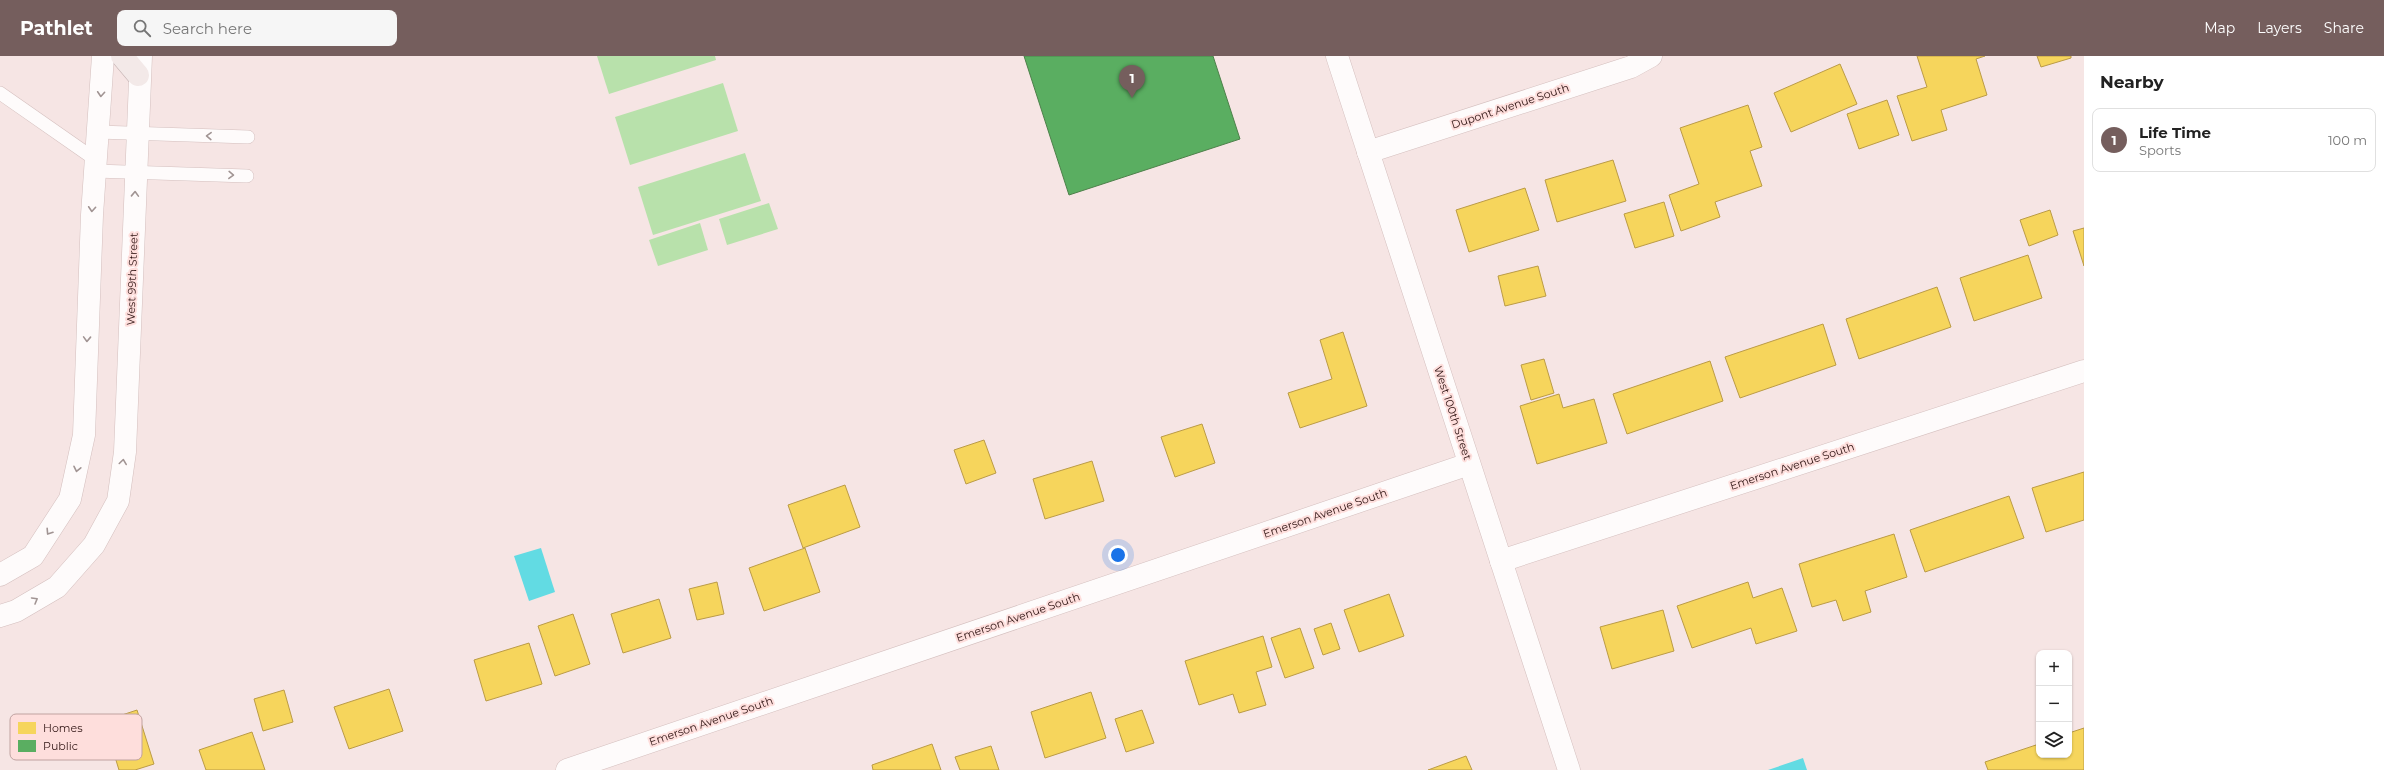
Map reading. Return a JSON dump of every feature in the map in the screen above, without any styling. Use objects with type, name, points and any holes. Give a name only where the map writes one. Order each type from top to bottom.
[{"type":"highway","points":[[122,56],[140,65]]},
{"type":"street","points":[[0,575],[33,556],[70,499],[84,436],[96,165],[103,56]]},
{"type":"street","name":"West 100th Street","points":[[1337,56],[1568,770]]},
{"type":"street","name":"Dupont Avenue South","points":[[1368,152],[1631,67],[1651,56]]},
{"type":"street","name":"West 99th Street","points":[[0,616],[16,611],[57,587],[94,545],[118,501],[125,452],[136,172],[136,133],[140,65]]},
{"type":"street","name":"Emerson Avenue South","points":[[1501,561],[2084,371]]},
{"type":"street","name":"Emerson Avenue South","points":[[567,770],[1469,464]]},
{"type":"lane","points":[[0,93],[96,165],[136,172],[247,176]]},
{"type":"lane","points":[[98,132],[248,137]]},
{"type":"green space","points":[[597,56],[715,56],[716,60],[609,94]]},
{"type":"green space","points":[[723,83],[738,131],[630,165],[615,117]]},
{"type":"green space","points":[[745,153],[761,201],[653,235],[638,187]]},
{"type":"green space","points":[[769,203],[778,229],[727,245],[719,219]]},
{"type":"green space","points":[[700,223],[708,250],[658,266],[649,240]]},
{"type":"water","points":[[541,548],[555,592],[529,601],[514,556]]},
{"type":"water","points":[[1803,758],[1807,770],[1768,770]]},
{"type":"building: Homes","points":[[1917,56],[1985,56],[1976,59],[1987,95],[1941,110],[1947,130],[1912,141],[1897,96],[1927,87]]},
{"type":"building: Homes","points":[[2037,56],[2071,56],[2071,58],[2041,67]]},
{"type":"building: Homes","points":[[1840,64],[1857,104],[1791,132],[1774,93]]},
{"type":"building: Homes","points":[[1887,100],[1899,135],[1859,149],[1847,114]]},
{"type":"building: Homes","points":[[1748,105],[1762,147],[1750,151],[1762,186],[1715,202],[1720,217],[1681,231],[1669,195],[1699,184],[1680,128]]},
{"type":"building: Homes","points":[[1613,160],[1626,201],[1557,222],[1545,180]]},
{"type":"building: Homes","points":[[1525,188],[1539,230],[1469,252],[1456,210]]},
{"type":"building: Homes","points":[[1664,202],[1674,236],[1635,248],[1624,214]]},
{"type":"building: Homes","points":[[2050,210],[2058,235],[2029,246],[2020,220]]},
{"type":"building: Homes","points":[[2084,228],[2084,266],[2073,231]]},
{"type":"building: Homes","points":[[2028,255],[2042,298],[1974,321],[1960,278]]},
{"type":"building: Homes","points":[[1538,266],[1546,296],[1505,306],[1498,276]]},
{"type":"building: Homes","points":[[1937,287],[1951,327],[1859,359],[1846,319]]},
{"type":"building: Homes","points":[[1823,324],[1836,365],[1740,398],[1725,357]]},
{"type":"building: Homes","points":[[1343,332],[1367,406],[1300,428],[1288,393],[1332,379],[1320,340]]},
{"type":"building: Homes","points":[[1544,359],[1554,393],[1531,400],[1521,365]]},
{"type":"building: Homes","points":[[1710,361],[1723,401],[1627,434],[1613,394]]},
{"type":"building: Homes","points":[[1559,394],[1563,408],[1594,399],[1607,443],[1537,464],[1520,406]]},
{"type":"building: Homes","points":[[1202,424],[1215,463],[1175,477],[1161,437]]},
{"type":"building: Homes","points":[[984,440],[996,473],[966,484],[954,450]]},
{"type":"building: Homes","points":[[1092,461],[1104,501],[1045,519],[1033,479]]},
{"type":"building: Homes","points":[[2084,472],[2084,520],[2046,532],[2032,488]]},
{"type":"building: Homes","points":[[845,485],[860,527],[803,548],[788,505]]},
{"type":"building: Homes","points":[[2009,496],[2024,538],[1925,572],[1910,530]]},
{"type":"building: Homes","points":[[1894,534],[1907,577],[1865,591],[1871,612],[1843,621],[1836,600],[1812,607],[1799,564]]},
{"type":"building: Homes","points":[[805,548],[820,592],[764,611],[749,568]]},
{"type":"building: Homes","points":[[717,582],[724,614],[697,620],[689,589]]},
{"type":"building: Homes","points":[[1748,582],[1753,598],[1782,588],[1797,631],[1756,644],[1751,628],[1692,648],[1677,606]]},
{"type":"building: Homes","points":[[1389,594],[1404,636],[1359,652],[1344,610]]},
{"type":"building: Homes","points":[[659,599],[671,638],[623,653],[611,614]]},
{"type":"building: Homes","points":[[1663,610],[1674,651],[1612,669],[1600,627]]},
{"type":"building: Homes","points":[[573,614],[590,664],[555,676],[538,626]]},
{"type":"building: Homes","points":[[1331,623],[1340,649],[1323,655],[1314,629]]},
{"type":"building: Homes","points":[[1300,628],[1314,668],[1285,678],[1271,638]]},
{"type":"building: Homes","points":[[1263,636],[1272,667],[1256,672],[1266,705],[1239,713],[1233,694],[1199,705],[1185,661]]},
{"type":"building: Homes","points":[[529,643],[542,684],[486,701],[474,660]]},
{"type":"building: Homes","points":[[389,689],[403,731],[349,749],[334,707]]},
{"type":"building: Homes","points":[[284,690],[293,722],[263,731],[254,699]]},
{"type":"building: Homes","points":[[1091,692],[1106,738],[1045,758],[1031,712]]},
{"type":"building: Homes","points":[[137,710],[138,714],[125,714]]},
{"type":"building: Homes","points":[[1142,710],[1154,743],[1126,752],[1115,719]]},
{"type":"building: Homes","points":[[142,726],[154,764],[135,770],[119,770],[116,760],[142,760]]},
{"type":"building: Homes","points":[[2084,728],[2084,770],[1988,770],[1985,762],[2036,745],[2036,758],[2072,758],[2072,732]]},
{"type":"building: Homes","points":[[252,732],[265,770],[206,770],[199,750]]},
{"type":"building: Homes","points":[[932,744],[941,770],[873,770],[872,765]]},
{"type":"building: Homes","points":[[991,746],[999,770],[960,770],[955,757]]},
{"type":"building: Homes","points":[[1466,756],[1472,770],[1428,770]]},
{"type":"building: Public","points":[[1024,56],[1213,56],[1240,139],[1069,195]]},
{"type":"place","name":"Life Time","points":[[1132,98]]}]
